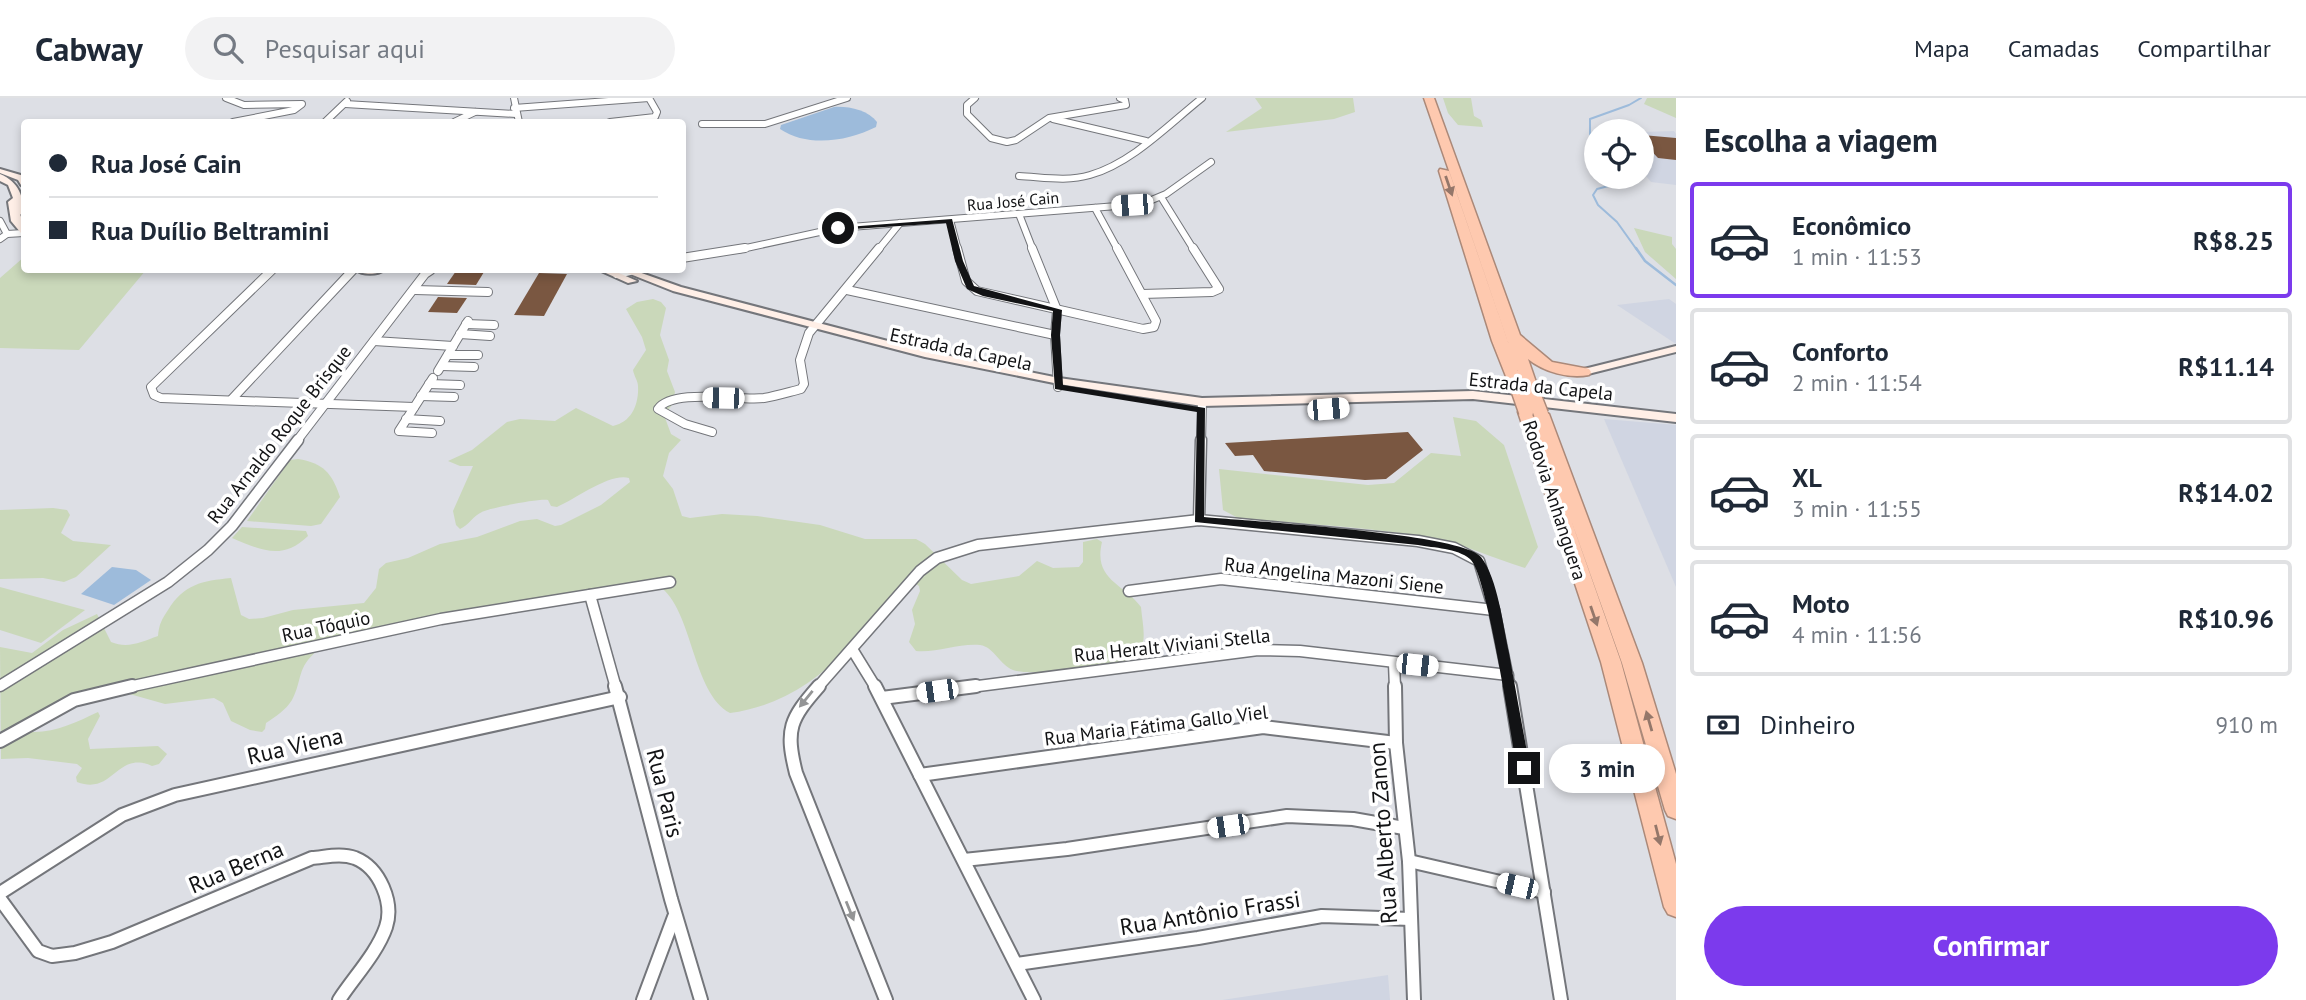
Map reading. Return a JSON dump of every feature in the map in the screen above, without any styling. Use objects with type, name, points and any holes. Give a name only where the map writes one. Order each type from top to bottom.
[{"type":"highway","name":"Rodovia Anhanguera","points":[[1418,98],[1467,237],[1499,341],[1537,387]]},
{"type":"highway","name":"Rodovia Anhanguera","points":[[1430,98],[1508,323],[1537,387],[1539,413],[1611,662],[1676,907]]},
{"type":"highway","points":[[1508,323],[1531,356],[1541,364],[1561,370],[1584,372]]},
{"type":"highway","points":[[1539,413],[1537,387],[1584,372]]},
{"type":"highway","name":"Rodovia Anhanguera","points":[[1539,413],[1598,565],[1632,663],[1676,810]]},
{"type":"main road","points":[[0,170],[14,174],[21,180]]},
{"type":"main road","points":[[0,177],[12,184],[21,206],[18,225],[21,228]]},
{"type":"main road","name":"Estrada da Capela","points":[[630,273],[691,302],[813,329],[978,373],[1202,406],[1328,409],[1367,405],[1402,397],[1473,395],[1676,418]]},
{"type":"main road","points":[[1584,372],[1656,354],[1676,352]]},
{"type":"street","points":[[226,98],[236,103],[290,100],[302,104],[293,110],[248,119]]},
{"type":"street","points":[[328,119],[350,98]]},
{"type":"street","points":[[514,98],[518,119]]},
{"type":"street","points":[[345,104],[515,111],[649,98],[657,112],[655,117],[637,119]]},
{"type":"street","points":[[828,98],[837,101]]},
{"type":"street","points":[[702,124],[755,125],[847,98]]},
{"type":"street","points":[[975,98],[967,105],[967,114],[996,141],[1016,140],[1049,118],[1126,105],[1125,100],[1120,98]]},
{"type":"street","points":[[1019,176],[1064,178],[1091,175],[1146,141],[1202,98]]},
{"type":"street","points":[[460,119],[475,111]]},
{"type":"street","points":[[1049,118],[1146,141]]},
{"type":"street","name":"Rua José Cain","points":[[686,257],[742,249],[838,228],[1142,204],[1161,197],[1211,162]]},
{"type":"street","points":[[1142,294],[1212,292],[1219,289],[1161,197]]},
{"type":"street","points":[[7,234],[0,221],[21,206]]},
{"type":"street","points":[[950,220],[959,261],[970,287],[986,294],[1057,310],[1150,328],[1157,325],[1095,208]]},
{"type":"street","points":[[1019,214],[1057,310],[1055,335],[1059,384]]},
{"type":"street","points":[[712,432],[667,416],[659,406],[672,398],[763,398],[801,389],[804,384],[800,360],[813,329],[900,223]]},
{"type":"street","points":[[0,239],[7,234],[21,232]]},
{"type":"street","points":[[269,273],[150,389],[154,395],[161,398],[327,401],[414,407]]},
{"type":"street","points":[[233,399],[350,273]]},
{"type":"street","name":"Rua Arnaldo Roque Brisque","points":[[0,685],[168,582],[208,551],[240,516],[415,289],[424,273]]},
{"type":"street","points":[[415,289],[488,292]]},
{"type":"street","points":[[847,290],[1055,335]]},
{"type":"street","points":[[432,433],[399,431],[467,322],[494,325]]},
{"type":"street","points":[[460,334],[490,336]]},
{"type":"street","points":[[374,341],[453,346]]},
{"type":"street","points":[[448,355],[478,355]]},
{"type":"street","points":[[435,375],[474,367]]},
{"type":"street","points":[[435,375],[460,385]]},
{"type":"street","points":[[421,396],[454,397]]},
{"type":"street","points":[[1199,520],[1202,406]]},
{"type":"street","points":[[406,419],[440,421]]},
{"type":"street","points":[[886,1000],[796,773],[788,744],[790,726],[796,712],[920,571],[937,558],[955,550],[978,545],[1199,520],[1446,546],[1466,552],[1479,561],[1494,610],[1508,675],[1560,1000]]},
{"type":"street","name":"Rua Angelina Mazoni Siene","points":[[1129,591],[1221,579],[1494,610]]},
{"type":"street","name":"Rua Tóquio","points":[[0,741],[74,700],[148,682],[441,619],[670,582]]},
{"type":"street","name":"Rua Paris","points":[[590,595],[620,697],[674,917],[701,1000]]},
{"type":"street","points":[[852,649],[882,698],[1034,1000]]},
{"type":"street","name":"Rua Heralt Viviani Stella","points":[[882,698],[1258,650],[1300,651],[1508,675]]},
{"type":"street","name":"Rua Alberto Zanon","points":[[1394,663],[1396,743],[1409,861],[1414,1000]]},
{"type":"street","name":"Rua Viena","points":[[0,893],[121,815],[175,795],[620,697]]},
{"type":"street","name":"Rua Maria Fátima Gallo Viel","points":[[920,775],[1263,727],[1396,743]]},
{"type":"street","points":[[964,860],[1067,849],[1287,816],[1333,817],[1404,828]]},
{"type":"street","name":"Rua Berna","points":[[0,899],[38,951],[52,956],[75,953],[112,942],[312,859],[347,856],[369,869],[382,883],[388,901],[386,926],[339,1000]]},
{"type":"street","points":[[1409,861],[1544,892]]},
{"type":"street","name":"Rua Antônio Frassi","points":[[1017,964],[1198,938],[1322,916],[1411,919]]},
{"type":"street","points":[[643,1000],[674,917]]},
{"type":"shaded area","points":[[1674,131],[1676,134],[1676,185],[1654,182],[1654,132]]},
{"type":"shaded area","points":[[1669,299],[1676,304],[1676,344],[1617,305]]},
{"type":"shaded area","points":[[1604,419],[1676,425],[1676,587]]},
{"type":"shaded area","points":[[1388,975],[1390,1000],[1222,1000]]},
{"type":"green space","points":[[1255,98],[1353,98],[1355,112],[1334,119],[1226,132],[1262,108]]},
{"type":"green space","points":[[1443,98],[1471,98],[1474,116],[1481,120],[1483,127],[1458,125],[1448,113]]},
{"type":"green space","points":[[1647,98],[1676,98],[1676,118],[1644,104]]},
{"type":"green space","points":[[1634,228],[1672,237],[1672,244],[1676,249],[1676,279],[1645,252]]},
{"type":"green space","points":[[21,260],[21,273],[143,273],[79,350],[0,348],[0,278]]},
{"type":"green space","points":[[653,299],[666,308],[660,335],[669,360],[667,371],[675,392],[672,405],[664,415],[671,434],[681,440],[669,453],[663,476],[673,489],[682,516],[757,516],[820,525],[865,539],[916,539],[925,544],[962,580],[971,584],[1019,576],[1037,561],[1053,568],[1079,567],[1083,562],[1083,542],[1097,539],[1102,542],[1100,555],[1106,573],[1141,607],[1144,638],[1138,654],[1130,660],[1098,668],[1039,673],[1013,670],[989,649],[980,645],[916,651],[909,642],[915,624],[912,610],[920,591],[916,584],[886,605],[834,662],[808,683],[779,699],[730,713],[717,703],[708,688],[679,613],[670,597],[659,586],[413,624],[318,650],[306,662],[292,700],[284,710],[266,723],[262,732],[250,730],[231,721],[223,703],[214,698],[165,704],[126,693],[95,694],[33,724],[31,732],[49,731],[98,712],[100,716],[88,739],[90,749],[158,746],[167,754],[159,764],[130,764],[99,783],[89,785],[77,782],[76,777],[82,768],[77,764],[28,758],[1,759],[0,647],[32,653],[63,630],[97,614],[111,642],[129,645],[140,642],[158,636],[162,619],[174,601],[187,589],[221,579],[231,578],[241,615],[249,619],[293,610],[364,603],[376,588],[379,569],[386,563],[408,558],[440,544],[477,537],[520,521],[537,519],[555,526],[561,525],[601,505],[630,482],[629,478],[621,477],[602,483],[557,507],[551,506],[548,500],[543,500],[487,510],[460,529],[456,525],[453,511],[473,466],[460,466],[448,461],[472,450],[507,422],[520,419],[555,421],[576,408],[613,426],[625,421],[633,411],[638,393],[633,370],[646,350],[642,337],[626,309],[637,302]]},
{"type":"green space","points":[[1453,417],[1476,421],[1504,445],[1538,547],[1525,568],[1427,537],[1238,518],[1223,510],[1219,469],[1368,485],[1394,483],[1431,453],[1461,456]]},
{"type":"green space","points":[[290,460],[314,463],[325,470],[340,497],[321,524],[311,526],[247,521]]},
{"type":"green space","points":[[0,510],[67,510],[70,515],[61,533],[73,541],[111,545],[76,577],[64,582],[43,578],[0,579]]},
{"type":"green space","points":[[242,527],[306,531],[308,536],[289,549],[271,551],[232,538]]},
{"type":"green space","points":[[0,587],[85,610],[41,643],[0,630]]},
{"type":"water","points":[[834,107],[863,112],[877,122],[876,127],[853,136],[828,140],[803,139],[780,129],[781,125]]},
{"type":"water","points":[[112,567],[136,570],[151,580],[114,605],[81,594]]},
{"type":"building","points":[[1654,136],[1676,138],[1676,160],[1658,158],[1654,154]]},
{"type":"building","points":[[455,273],[483,273],[476,285],[447,284]]},
{"type":"building","points":[[539,273],[567,274],[544,316],[514,315]]},
{"type":"building","points":[[438,297],[467,298],[457,313],[428,312]]},
{"type":"building","points":[[1408,432],[1423,450],[1386,479],[1365,480],[1264,471],[1253,455],[1235,456],[1225,443]]},
{"type":"waterway","points":[[1590,119],[1641,98]]},
{"type":"waterway","points":[[1597,189],[1593,195],[1598,205],[1617,222],[1637,250]]},
{"type":"waterway","points":[[1636,248],[1645,261],[1676,285]]},
{"type":"route","points":[[838,228],[950,220],[959,261],[970,287],[986,294],[1057,310],[1055,335],[1058,387],[1202,410],[1199,520],[1418,541],[1454,548],[1475,557],[1483,572],[1494,610],[1524,768]]}]
